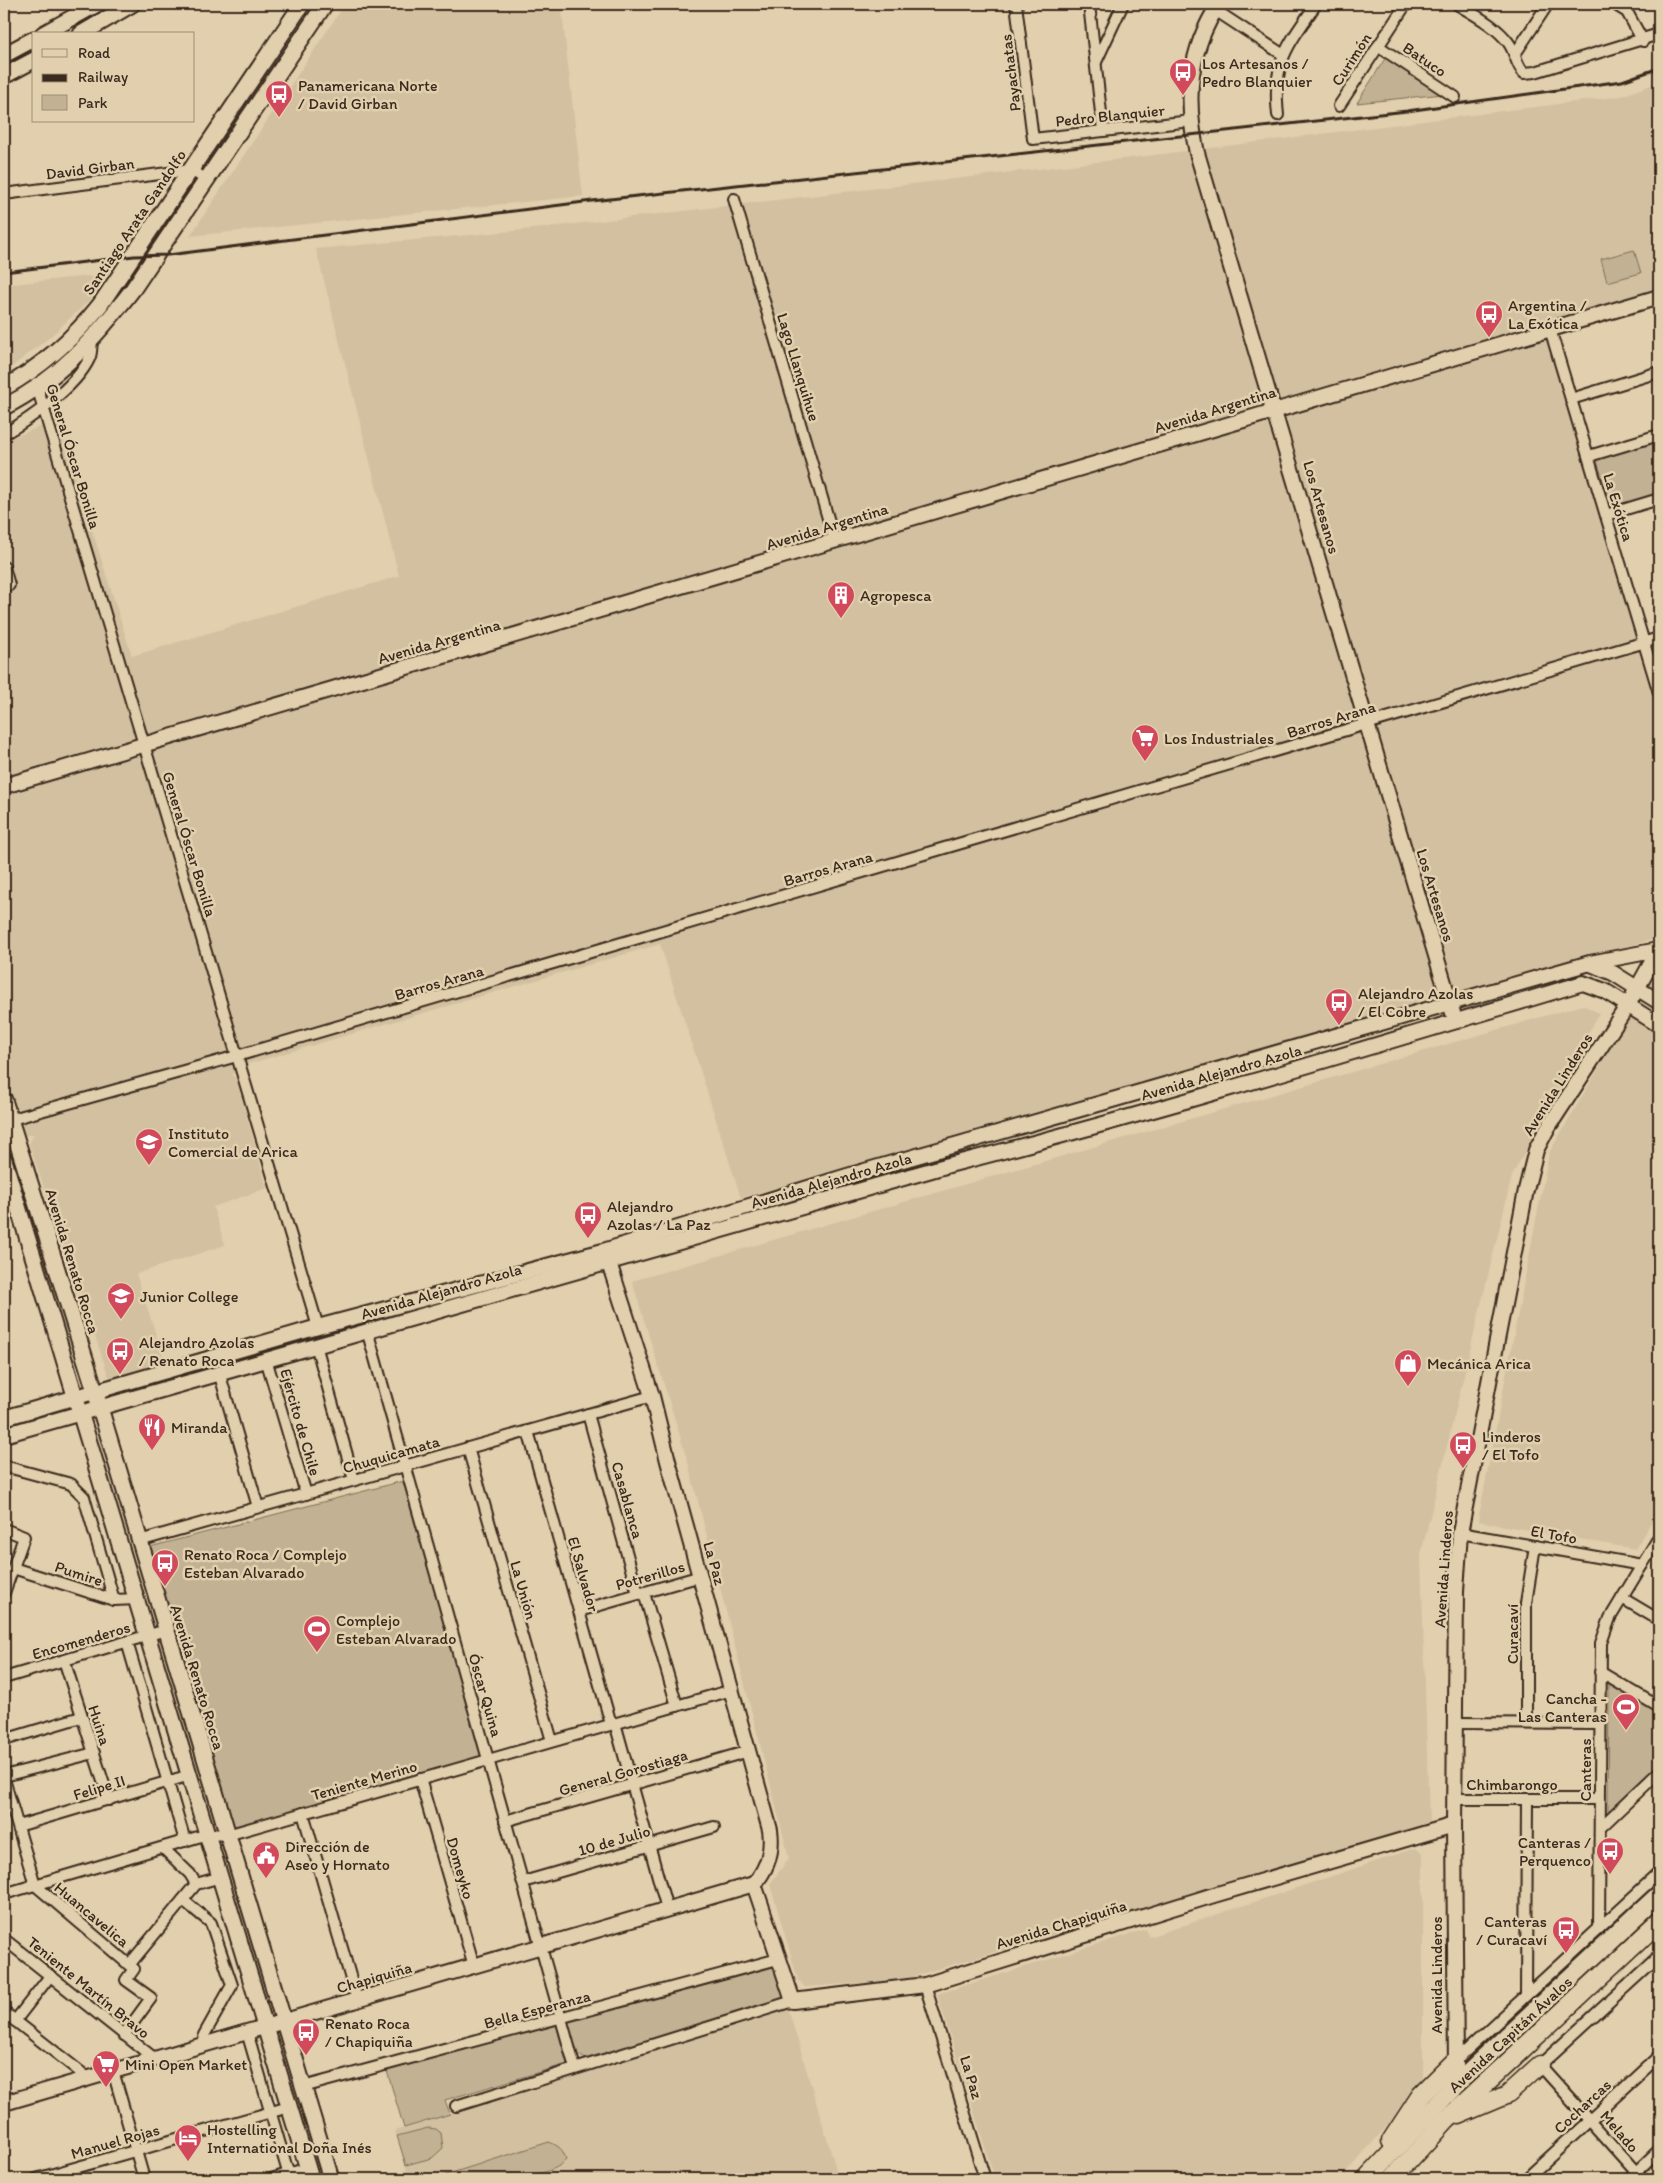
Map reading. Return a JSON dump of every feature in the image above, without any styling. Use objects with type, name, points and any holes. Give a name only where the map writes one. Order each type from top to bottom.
[{"type":"highway","name":"Avenida Capitán Ávalos","points":[[1368,2178],[1458,2084],[1659,1895]]},
{"type":"highway","name":"Avenida Capitán Ávalos","points":[[1392,2179],[1446,2120],[1659,1922]]},
{"type":"highway","points":[[1368,2178],[1422,2095],[1454,2062]]},
{"type":"highway","points":[[1446,2120],[1508,2094],[1540,2066]]},
{"type":"highway","points":[[1446,2120],[1458,2084]]},
{"type":"main road","points":[[47,32],[97,4]]},
{"type":"main road","points":[[84,32],[132,4]]},
{"type":"main road","name":"Santiago Arata Gandolfo","points":[[4,388],[33,370],[65,343],[90,317],[302,4]]},
{"type":"main road","points":[[4,407],[37,388],[64,367],[92,340],[133,289],[325,4]]},
{"type":"main road","points":[[4,55],[32,40]]},
{"type":"main road","points":[[4,76],[32,61]]},
{"type":"main road","name":"Avenida Renato Rocca","points":[[4,1100],[7,1121],[100,1406],[331,2179]]},
{"type":"main road","points":[[4,1160],[309,2174]]},
{"type":"street","name":"Payachatas","points":[[1016,4],[1033,139]]},
{"type":"street","points":[[1090,4],[1103,131]]},
{"type":"street","points":[[1096,63],[1123,4]]},
{"type":"street","points":[[1278,115],[1276,78],[1282,54],[1316,4]]},
{"type":"street","name":"Curimón","points":[[1339,106],[1406,4]]},
{"type":"street","points":[[1515,54],[1548,4]]},
{"type":"street","points":[[1614,4],[1630,8],[1643,41]]},
{"type":"street","points":[[1463,5],[1500,33],[1515,54],[1516,65],[1524,73],[1535,72],[1643,41],[1659,34]]},
{"type":"street","points":[[1217,7],[1282,54]]},
{"type":"street","name":"Los Artesanos","points":[[1217,7],[1201,37],[1192,67],[1189,94],[1191,121],[1199,162],[1455,1021]]},
{"type":"street","name":"Batuco","points":[[1378,46],[1455,97]]},
{"type":"street","name":"Pedro Blanquier","points":[[1033,139],[1191,121]]},
{"type":"street","points":[[190,170],[207,180]]},
{"type":"street","name":"David Girban","points":[[4,194],[190,170]]},
{"type":"street","name":"Lago Llanquihue","points":[[734,199],[835,542]]},
{"type":"street","name":"Avenida Argentina","points":[[4,786],[145,746],[1659,297]]},
{"type":"street","name":"La Exótica","points":[[1550,329],[1659,693]]},
{"type":"street","points":[[4,434],[44,407],[68,386],[90,358],[92,340]]},
{"type":"street","name":"General Óscar Bonilla","points":[[33,370],[318,1327]]},
{"type":"street","points":[[1571,399],[1659,372]]},
{"type":"street","points":[[1588,456],[1659,435]]},
{"type":"street","points":[[1606,515],[1659,499]]},
{"type":"street","points":[[4,567],[9,585]]},
{"type":"street","name":"Barros Arana","points":[[7,1121],[237,1056],[1659,638]]},
{"type":"street","name":"Avenida Alejandro Azola","points":[[4,1435],[367,1330],[606,1257],[847,1176],[1590,964],[1659,950]]},
{"type":"street","name":"Avenida Linderos","points":[[1458,2084],[1454,2062],[1454,1799],[1456,1591],[1460,1533],[1526,1190],[1536,1150],[1547,1129],[1628,1005],[1659,950]]},
{"type":"street","points":[[1590,964],[1613,972],[1659,1002]]},
{"type":"street","name":"Avenida Alejandro Azola","points":[[4,1418],[318,1327],[606,1257],[1146,1112],[1583,983],[1597,987],[1659,1024]]},
{"type":"street","name":"La Paz","points":[[606,1257],[652,1396],[668,1461],[749,1751],[771,1839],[767,1865],[754,1884]]},
{"type":"street","name":"Óscar Quina","points":[[367,1330],[575,2068]]},
{"type":"street","points":[[316,1345],[354,1480]]},
{"type":"street","name":"Ejército de Chile","points":[[266,1359],[306,1494]]},
{"type":"street","points":[[219,1372],[258,1507]]},
{"type":"street","name":"Chuquicamata","points":[[139,1541],[652,1396]]},
{"type":"street","name":"Casablanca","points":[[588,1414],[641,1594],[677,1706]]},
{"type":"street","name":"El Salvador","points":[[528,1431],[667,1909]]},
{"type":"street","name":"La Unión","points":[[468,1448],[552,1741]]},
{"type":"street","points":[[4,1466],[71,1484],[79,1490],[84,1497],[114,1600]]},
{"type":"street","points":[[4,1529],[24,1537],[4,1593]]},
{"type":"street","name":"El Tofo","points":[[1460,1533],[1642,1565]]},
{"type":"street","name":"Canteras","points":[[1599,1928],[1601,1827],[1599,1799],[1600,1651],[1604,1630],[1659,1537]]},
{"type":"street","name":"Curacaví","points":[[1526,1723],[1526,1604],[1535,1546]]},
{"type":"street","name":"Pumire","points":[[13,1568],[114,1600],[137,1599]]},
{"type":"street","name":"Potrerillos","points":[[579,1611],[701,1576]]},
{"type":"street","points":[[1622,1598],[1659,1620]]},
{"type":"street","name":"Encomenderos","points":[[4,1678],[166,1630]]},
{"type":"street","points":[[127,1642],[185,1841]]},
{"type":"street","name":"Huina","points":[[64,1660],[109,1800]]},
{"type":"street","points":[[1600,1672],[1659,1707]]},
{"type":"street","name":"Teniente Merino","points":[[4,1894],[208,1834],[227,1834],[732,1690]]},
{"type":"street","points":[[4,1740],[81,1717]]},
{"type":"street","points":[[1455,1722],[1600,1724]]},
{"type":"street","name":"General Gorostiaga","points":[[506,1821],[749,1751]]},
{"type":"street","points":[[4,1777],[94,1753]]},
{"type":"street","points":[[1601,1827],[1659,1772]]},
{"type":"street","name":"Felipe II","points":[[18,1826],[190,1775]]},
{"type":"street","name":"Huancavelica","points":[[4,1777],[35,1885],[134,1969],[126,1980],[151,1998],[124,2035]]},
{"type":"street","name":"Domeyko","points":[[420,1779],[474,1966]]},
{"type":"street","name":"Chimbarongo","points":[[1454,1799],[1599,1799]]},
{"type":"street","points":[[1526,1995],[1528,1799]]},
{"type":"street","points":[[303,1813],[357,2000]]},
{"type":"street","name":"Avenida Chapiquiña","points":[[793,2002],[925,1985],[1214,1895],[1454,1825]]},
{"type":"street","name":"10 de Julio","points":[[523,1882],[714,1827]]},
{"type":"street","points":[[163,1848],[190,1874],[196,1884]]},
{"type":"street","name":"Avenida Capitán Ávalos","points":[[1454,2062],[1659,1873]]},
{"type":"street","points":[[129,1965],[196,1884],[220,1877]]},
{"type":"street","points":[[456,2106],[793,2002],[754,1884]]},
{"type":"street","name":"Chapiquiña","points":[[4,2103],[754,1884]]},
{"type":"street","points":[[183,1900],[211,1923],[232,1985],[204,2035],[206,2044]]},
{"type":"street","name":"Teniente Martín Bravo","points":[[4,1939],[155,2059]]},
{"type":"street","name":"Bella Esperanza","points":[[303,2087],[778,1959]]},
{"type":"street","points":[[1540,2066],[1657,1961]]},
{"type":"street","points":[[15,2021],[50,1976]]},
{"type":"street","name":"La Paz","points":[[925,1985],[985,2179]]},
{"type":"street","points":[[4,2012],[88,2078]]},
{"type":"street","points":[[247,2032],[289,2177]]},
{"type":"street","name":"Cocharcas","points":[[1526,2179],[1659,2056]]},
{"type":"street","name":"Melado","points":[[1540,2066],[1590,2119],[1637,2176]]},
{"type":"street","points":[[113,2071],[144,2179]]},
{"type":"street","name":"Manuel Rojas","points":[[36,2179],[74,2174],[136,2151],[289,2107]]},
{"type":"street","points":[[1637,2176],[1659,2150]]},
{"type":"street","points":[[271,2179],[309,2174]]},
{"type":"shaded area","points":[[345,4],[561,4],[583,196],[190,236]]},
{"type":"shaded area","points":[[1659,82],[1659,292],[1545,325],[1647,656],[1659,652],[1658,938],[1477,991],[741,1198],[660,944],[248,1064],[232,1075],[236,1078],[267,1188],[213,1207],[225,1245],[136,1274],[165,1362],[110,1380],[29,1144],[34,1134],[4,1140],[4,441],[57,420],[132,656],[399,576],[316,249],[524,230],[1131,158],[1622,96]]},
{"type":"shaded area","points":[[88,276],[96,278],[100,285],[92,298],[51,336],[4,373],[4,285]]},
{"type":"shaded area","points":[[1659,965],[1659,1509],[1635,1549],[1478,1521],[1549,1153]]},
{"type":"shaded area","points":[[1583,1005],[1599,1013],[1512,1176],[1421,1554],[1429,1823],[901,1980],[805,1987],[798,1980],[770,1884],[789,1858],[688,1462],[632,1281]]},
{"type":"shaded area","points":[[1416,1848],[1423,1855],[1423,2086],[1340,2179],[995,2179],[937,1994],[1146,1929],[1149,1937]]},
{"type":"shaded area","points":[[788,2008],[839,2179],[382,2179],[407,2171],[395,2131]]},
{"type":"green space","points":[[1386,57],[1443,94],[1357,103]]},
{"type":"green space","points":[[1634,250],[1641,273],[1607,282],[1601,259]]},
{"type":"green space","points":[[1659,439],[1659,495],[1612,509],[1596,458]]},
{"type":"green space","name":"Complejo Esteban Alvarado","points":[[403,1481],[483,1759],[234,1828],[150,1547]]},
{"type":"green space","points":[[1609,1682],[1659,1710],[1659,1766],[1608,1814]]},
{"type":"green space","points":[[774,1965],[785,1993],[780,2000],[587,2060],[577,2054],[567,2021]]},
{"type":"green space","points":[[556,2024],[567,2064],[445,2100],[450,2114],[404,2128],[387,2071]]},
{"type":"green space","points":[[428,2128],[436,2129],[441,2133],[443,2148],[432,2158],[406,2165],[397,2136]]},
{"type":"green space","points":[[549,2142],[560,2148],[566,2160],[543,2173],[507,2178],[439,2179],[439,2177]]},
{"type":"railway","points":[[4,272],[134,256],[168,255],[592,201],[1407,111],[1622,81],[1659,68]]},
{"type":"place","name":"Los Artesanos / Pedro Blanquier","points":[[1183,96]]},
{"type":"place","name":"Panamericana Norte / David Girban","points":[[279,118]]},
{"type":"place","name":"Argentina / La Exótica","points":[[1489,338]]},
{"type":"place","name":"Agropesca","points":[[841,619]]},
{"type":"place","name":"Los Industriales","points":[[1145,762]]},
{"type":"place","name":"Alejandro Azolas / El Cobre","points":[[1339,1026]]},
{"type":"place","name":"Instituto Comercial de Arica","points":[[149,1166]]},
{"type":"place","name":"Alejandro Azolas / La Paz","points":[[588,1239]]},
{"type":"place","name":"Junior College","points":[[121,1320]]},
{"type":"place","name":"Alejandro Azolas / Renato Roca","points":[[120,1375]]},
{"type":"place","name":"Mecánica Arica","points":[[1408,1387]]},
{"type":"place","name":"Miranda","points":[[152,1451]]},
{"type":"place","name":"Linderos / El Tofo","points":[[1463,1469]]},
{"type":"place","name":"Renato Roca / Complejo Esteban Alvarado","points":[[165,1587]]},
{"type":"place","name":"Complejo Esteban Alvarado","points":[[317,1653]]},
{"type":"place","name":"Cancha - Las Canteras","points":[[1626,1731]]},
{"type":"place","name":"Canteras / Perquenco","points":[[1610,1875]]},
{"type":"place","name":"Dirección de Aseo y Hornato","points":[[266,1879]]},
{"type":"place","name":"Canteras / Curacaví","points":[[1566,1954]]},
{"type":"place","name":"Renato Roca / Chapiquiña","points":[[306,2056]]},
{"type":"place","name":"Mini Open Market","points":[[106,2088]]},
{"type":"place","name":"Hostelling International Doña Inés","points":[[188,2162]]}]
